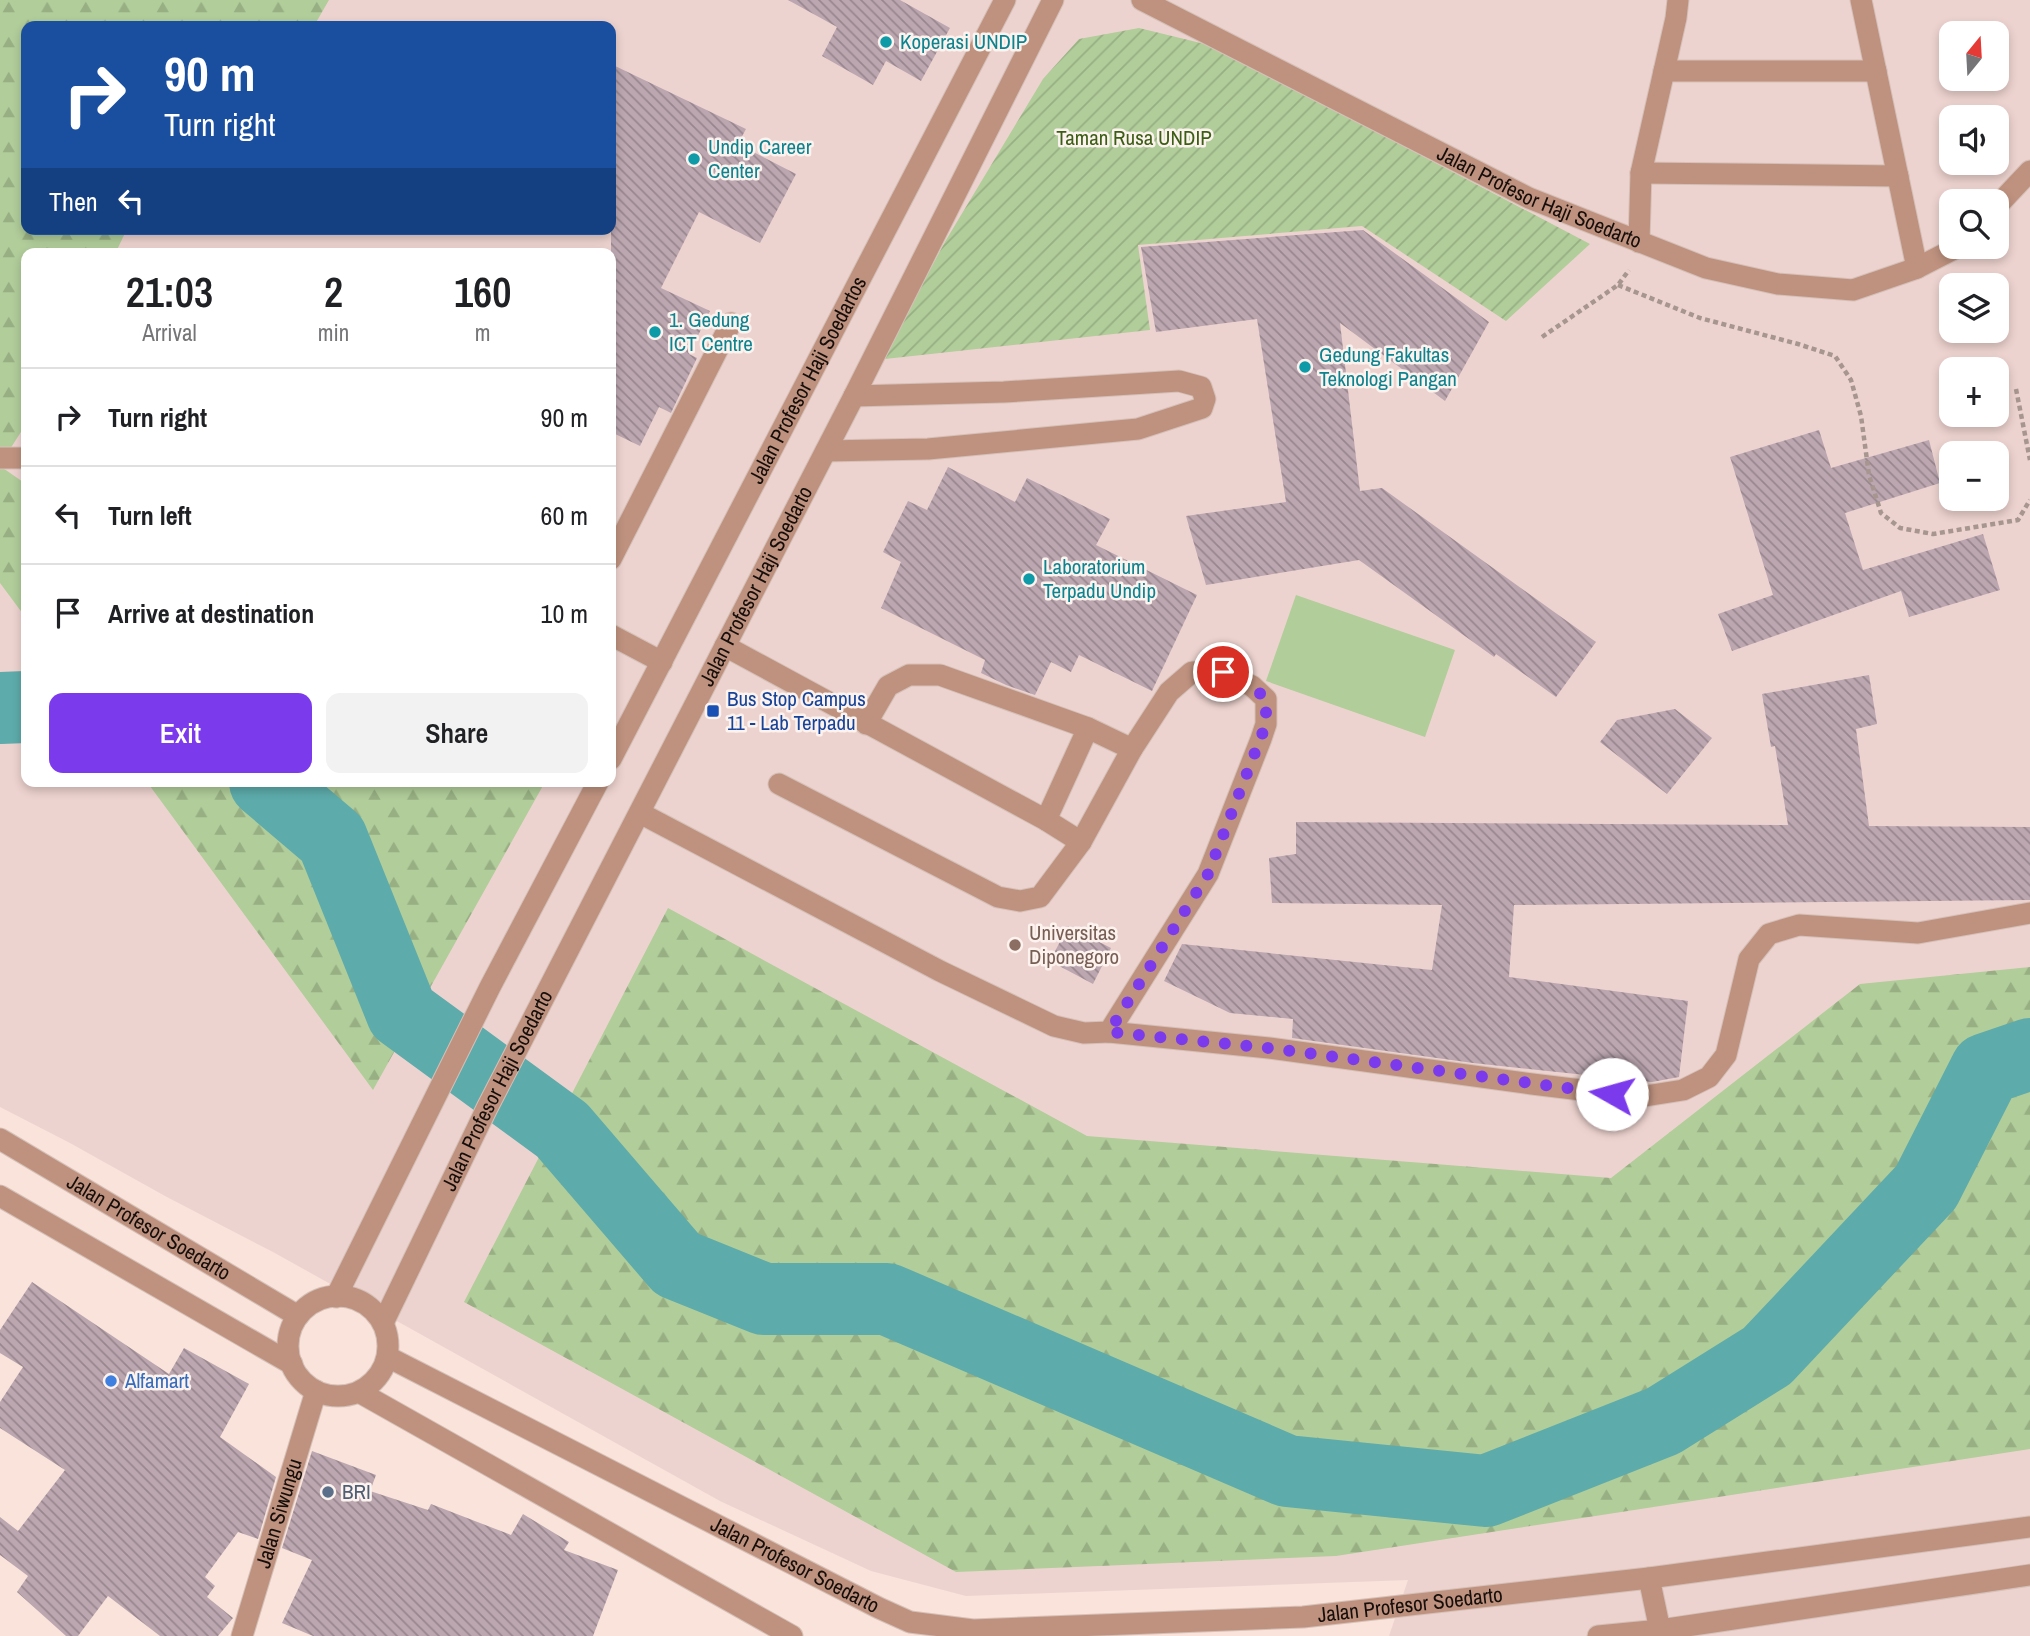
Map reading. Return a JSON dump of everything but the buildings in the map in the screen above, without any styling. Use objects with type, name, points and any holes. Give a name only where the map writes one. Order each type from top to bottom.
[{"type":"street","name":"Jalan Profesor Haji Soedartos","points":[[616,749],[1005,0]]},
{"type":"street","name":"Jalan Profesor Haji Soedarto","points":[[383,1323],[487,1108],[854,396],[1053,0]]},
{"type":"street","name":"Jalan Profesor Haji Soedarto","points":[[1142,0],[1529,198],[1706,268],[1778,284],[1853,290],[1917,268],[1939,257]]},
{"type":"street","points":[[1639,242],[1641,173],[1678,0]]},
{"type":"street","points":[[1861,0],[1917,268]]},
{"type":"street","points":[[1664,71],[1876,71]]},
{"type":"street","points":[[2009,193],[2030,171]]},
{"type":"street","points":[[1641,173],[1898,176]]},
{"type":"street","points":[[616,536],[620,518],[732,323]]},
{"type":"street","points":[[825,450],[928,449],[1138,429],[1202,408],[1205,400],[1201,387],[1179,381],[1004,392],[854,396]]},
{"type":"street","points":[[0,458],[21,458]]},
{"type":"street","points":[[616,638],[662,662]]},
{"type":"street","points":[[725,646],[1046,820],[1081,842]]},
{"type":"street","points":[[779,784],[998,897],[1020,901],[1040,897],[1081,842],[1132,748],[1169,692],[1192,672],[1223,672],[1252,686],[1266,699],[1266,724],[1208,874],[1109,1032]]},
{"type":"street","points":[[866,724],[888,686],[909,675],[940,675],[1088,728],[1132,748]]},
{"type":"street","points":[[1046,820],[1088,728]]},
{"type":"street","points":[[336,1297],[490,987],[595,787]]},
{"type":"street","points":[[640,813],[940,971],[1054,1026],[1084,1032],[1109,1032],[1269,1048],[1639,1097],[1684,1090],[1709,1077],[1726,1055],[1749,960],[1769,934],[1800,925],[1919,933],[2030,913]]},
{"type":"street","name":"Jalan Profesor Soedarto","points":[[0,1139],[298,1316]]},
{"type":"street","points":[[0,1196],[292,1364]]},
{"type":"street","points":[[336,1297],[350,1298],[375,1312],[383,1323],[388,1340],[388,1357],[377,1378],[359,1392],[337,1395],[316,1391],[301,1380],[289,1354],[289,1334],[298,1316],[321,1299],[336,1297]]},
{"type":"street","name":"Jalan Profesor Soedarto","points":[[388,1357],[863,1600],[905,1629],[973,1630],[1303,1617],[1649,1578],[2030,1527]]},
{"type":"street","name":"Jalan Siwungu","points":[[242,1636],[316,1391]]},
{"type":"street","points":[[359,1392],[792,1636]]},
{"type":"street","points":[[1598,1636],[1662,1633],[2030,1575]]},
{"type":"street","points":[[1649,1578],[1662,1633]]},
{"type":"path","points":[[1542,337],[1618,285],[1632,267],[1639,242]]},
{"type":"path","points":[[1618,285],[1700,317],[1835,356],[1852,380],[1861,416],[1869,475],[1881,513],[1900,528],[1933,534],[2018,520],[2030,500]]},
{"type":"path","points":[[2016,389],[2030,460]]},
{"type":"shaded area","name":"Universitas Diponegoro","points":[[0,0],[2030,0],[2030,1636],[1389,1636],[1408,1580],[966,1596],[871,1571],[720,1501],[273,1252],[0,1107]]},
{"type":"green space","points":[[0,0],[329,0],[317,21],[21,21],[21,235],[124,235],[118,248],[21,248],[21,432],[0,465]]},
{"type":"green space","name":"Taman Rusa UNDIP","points":[[1139,28],[1213,46],[1590,244],[1506,321],[1362,226],[1138,245],[1150,330],[885,359],[946,240],[1043,79],[1079,39]]},
{"type":"green space","points":[[0,466],[21,481],[21,611],[0,583]]},
{"type":"green space","points":[[1296,595],[1455,650],[1425,737],[1266,681]]},
{"type":"green space","points":[[151,787],[542,787],[373,1090]]},
{"type":"green space","points":[[668,908],[1087,1136],[1611,1178],[1860,984],[2030,967],[2030,1449],[1336,1556],[956,1572],[464,1302]]},
{"type":"waterway","points":[[0,708],[21,707]]},
{"type":"waterway","points":[[271,787],[332,839],[402,1013],[562,1130],[677,1264],[764,1299],[887,1299],[1287,1471],[1486,1491],[1663,1421],[1767,1356],[1926,1187],[1986,1069],[2030,1054]]},
{"type":"place","name":"Koperasi UNDIP","points":[[886,42]]},
{"type":"place","name":"Undip Career Center","points":[[694,159]]},
{"type":"place","name":"1. Gedung ICT Centre","points":[[655,332]]},
{"type":"place","name":"Gedung Fakultas Teknologi Pangan","points":[[1305,367]]},
{"type":"place","name":"Laboratorium Terpadu Undip","points":[[1029,579]]},
{"type":"place","name":"Bus Stop Campus 11 - Lab Terpadu","points":[[713,711]]},
{"type":"place","name":"Universitas Diponegoro","points":[[1015,945]]},
{"type":"place","name":"Alfamart","points":[[111,1381]]},
{"type":"place","name":"BRI","points":[[328,1492]]},
{"type":"route","points":[[1223,672],[1252,686],[1266,699],[1266,724],[1208,874],[1109,1032],[1269,1048],[1612,1094]]}]
